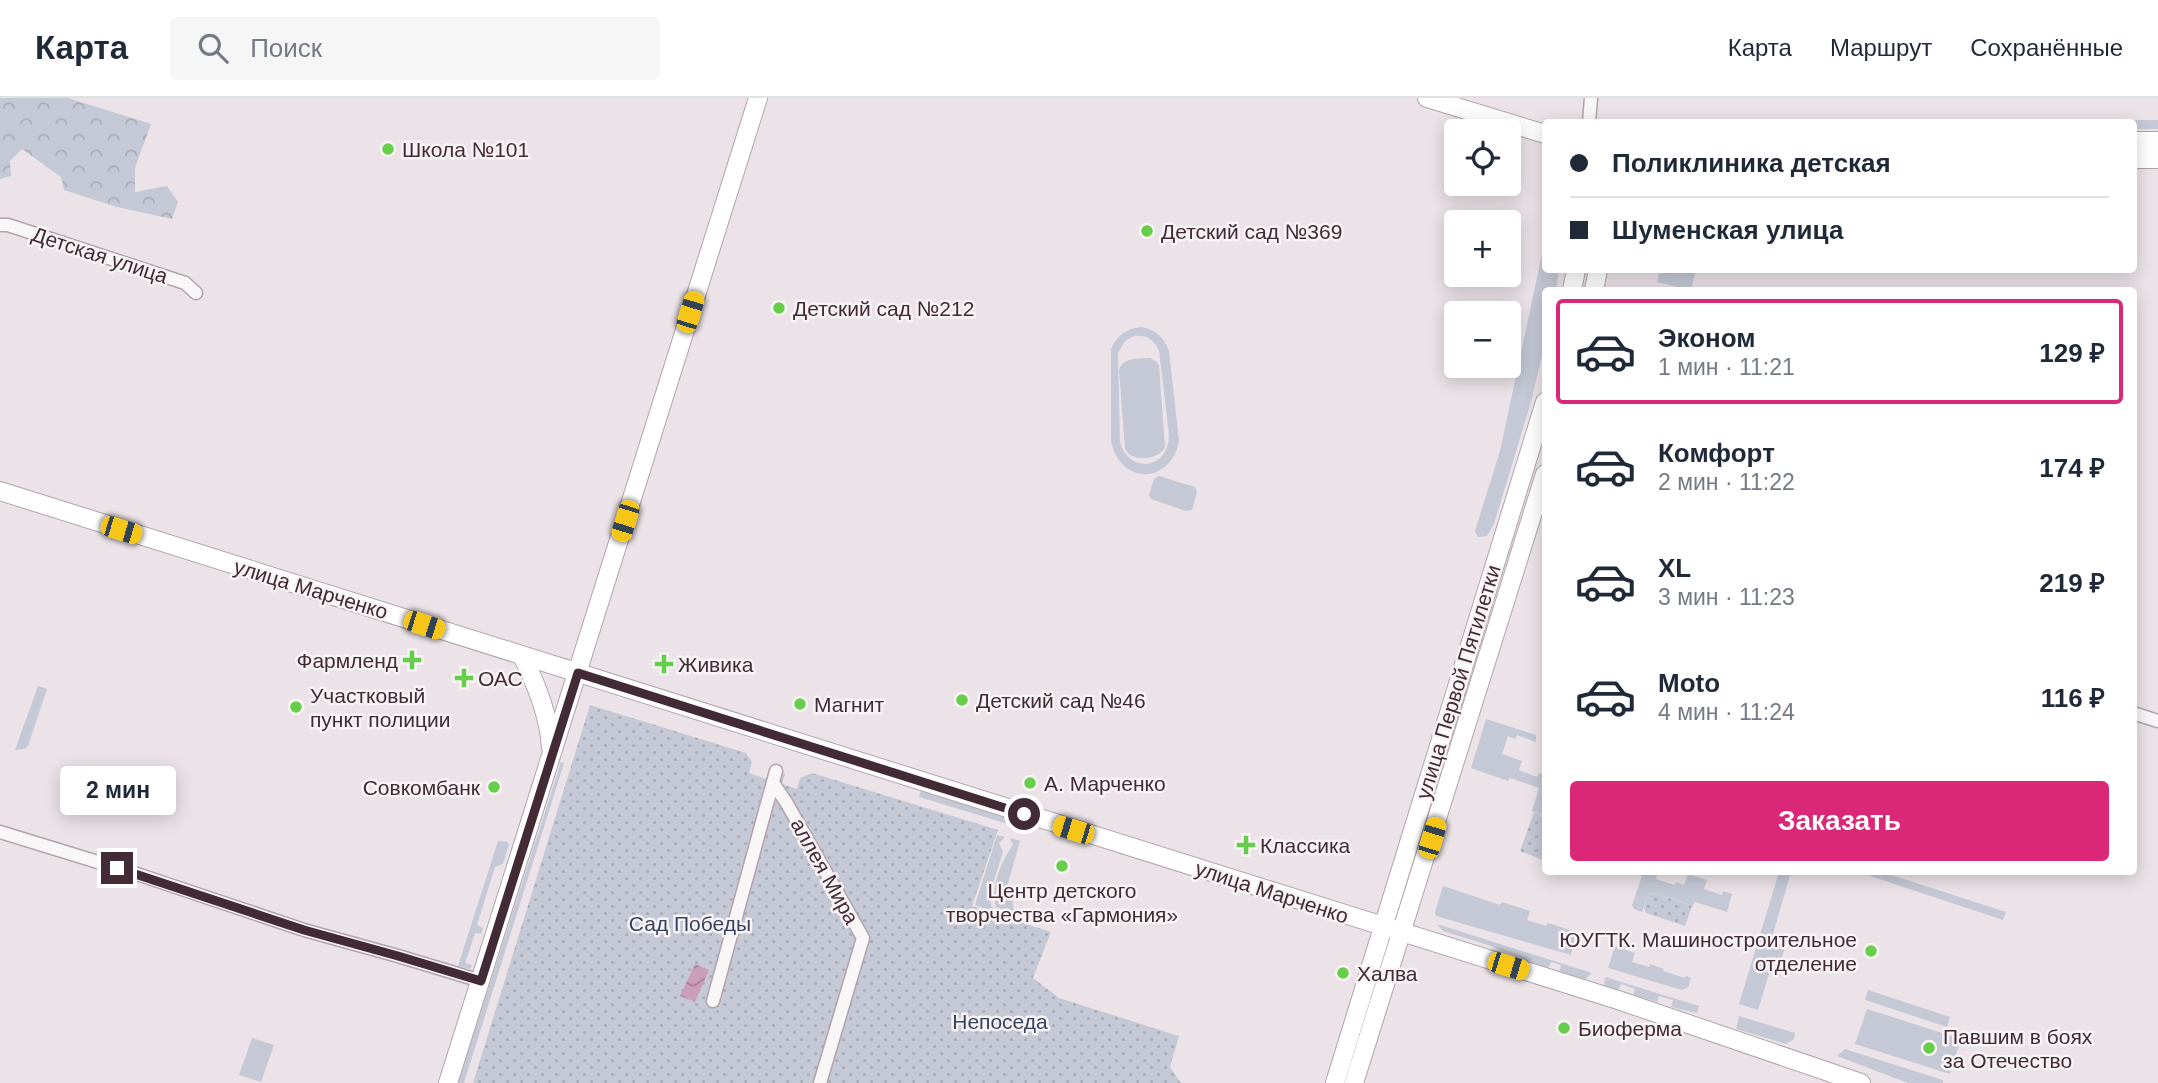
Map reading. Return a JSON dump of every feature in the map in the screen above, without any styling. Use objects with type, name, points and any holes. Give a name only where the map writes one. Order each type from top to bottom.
[{"type":"street","points":[[448,1083],[758,98]]},
{"type":"street","points":[[1427,98],[1542,133]]},
{"type":"street","points":[[1591,98],[1591,119]]},
{"type":"street","points":[[2137,141],[2158,141]]},
{"type":"street","points":[[2137,159],[2158,159]]},
{"type":"street","name":"Детская улица","points":[[0,225],[8,225],[185,283],[196,293]]},
{"type":"street","name":"улица Первой Пятилетки","points":[[1335,1083],[1542,412]]},
{"type":"street","name":"улица Первой Пятилетки","points":[[1354,1083],[1542,484]]},
{"type":"street","name":"улица Марченко","points":[[0,491],[1618,1000],[1861,1083]]},
{"type":"street","points":[[523,656],[539,691],[550,735],[552,756]]},
{"type":"street","points":[[2137,714],[2158,721]]},
{"type":"street","name":"аллея Мира","points":[[713,1001],[775,777],[786,802],[863,938],[820,1083]]},
{"type":"street","points":[[0,832],[304,930],[481,981]]},
{"type":"green space","points":[[0,98],[68,98],[151,124],[135,168],[135,192],[167,186],[178,202],[172,219],[117,207],[64,190],[61,177],[22,149],[10,161],[11,176],[0,179]]},
{"type":"green space","points":[[2137,120],[2158,120],[2158,129],[2137,129]]},
{"type":"green space","points":[[1542,254],[1542,273],[1559,273],[1556,287],[1542,287],[1542,356],[1531,402],[1494,524],[1487,536],[1478,537],[1475,531],[1500,451],[1516,378],[1521,378],[1521,353]]},
{"type":"green space","points":[[1659,273],[1695,273],[1692,287],[1657,282]]},
{"type":"green space","points":[[1136,328],[1155,332],[1165,342],[1169,351],[1179,440],[1167,465],[1157,472],[1145,474],[1124,466],[1116,455],[1111,440],[1111,349],[1119,336]],"holes":[[[1138,336],[1149,338],[1159,350],[1169,435],[1163,455],[1148,464],[1131,460],[1120,442],[1118,353],[1125,341]]]},
{"type":"green space","points":[[1150,358],[1159,366],[1165,447],[1157,455],[1139,458],[1125,449],[1119,370],[1127,361]]},
{"type":"green space","points":[[1159,476],[1195,487],[1197,492],[1192,510],[1186,511],[1151,499],[1149,495],[1154,479]]},
{"type":"green space","points":[[38,686],[47,689],[28,746],[15,750]]},
{"type":"green space","name":"Сад Победы","points":[[590,705],[746,753],[752,762],[749,773],[766,779],[770,769],[785,774],[782,784],[797,789],[800,778],[812,773],[998,830],[972,906],[1051,932],[1033,978],[1059,998],[1179,1036],[1170,1067],[1181,1083],[473,1083]]},
{"type":"green space","points":[[1486,719],[1536,735],[1536,742],[1517,735],[1515,739],[1508,736],[1502,754],[1522,761],[1519,770],[1537,777],[1539,773],[1542,774],[1542,815],[1532,811],[1539,788],[1471,768]]},
{"type":"green space","points":[[561,762],[564,763],[464,1083],[458,1083]]},
{"type":"green space","points":[[921,791],[1027,824],[1025,829],[919,797]]},
{"type":"green space","points":[[1534,812],[1542,816],[1542,860],[1520,851]]},
{"type":"green space","points":[[997,835],[1005,837],[999,843],[1003,852],[990,893],[991,905],[996,913],[975,905]]},
{"type":"green space","points":[[1010,838],[1020,841],[1007,887],[1012,896],[1014,914],[996,907],[995,899],[998,874],[1013,845]]},
{"type":"green space","points":[[498,841],[509,844],[503,864],[495,867],[477,925],[483,928],[481,934],[475,933],[465,963],[472,965],[470,969],[458,966]]},
{"type":"green space","points":[[1657,875],[1656,879],[1675,885],[1676,882],[1684,885],[1688,875],[1707,880],[1704,889],[1722,895],[1723,891],[1732,894],[1727,912],[1695,902],[1693,906],[1654,893],[1648,894],[1642,912],[1634,909],[1632,905],[1642,876]]},
{"type":"green space","points":[[1778,875],[1790,875],[1773,934],[1788,939],[1780,963],[1773,961],[1758,1010],[1739,1004]]},
{"type":"green space","points":[[1867,875],[1891,875],[2006,912],[2003,920]]},
{"type":"green space","points":[[1443,886],[1500,905],[1502,902],[1530,911],[1527,920],[1576,932],[1571,955],[1436,916]]},
{"type":"green space","points":[[1654,893],[1692,906],[1685,926],[1646,913],[1644,908],[1648,894]]},
{"type":"green space","points":[[1437,924],[1592,973],[1585,979],[1559,972],[1561,965],[1551,962],[1548,969],[1488,945],[1443,931]]},
{"type":"green space","points":[[1615,946],[1635,953],[1632,962],[1649,967],[1650,964],[1664,969],[1663,971],[1691,978],[1688,987],[1682,990],[1608,968]]},
{"type":"green space","points":[[1605,977],[1699,1006],[1697,1013],[1671,1007],[1673,1000],[1659,996],[1657,1002],[1633,995],[1635,989],[1621,984],[1618,991],[1604,985]]},
{"type":"green space","points":[[1868,990],[1950,1017],[1947,1027],[1865,1000]]},
{"type":"green space","points":[[1867,1009],[1961,1039],[1950,1074],[1855,1044]]},
{"type":"green space","points":[[1739,1016],[1795,1033],[1794,1039],[1786,1044],[1736,1029]]},
{"type":"green space","points":[[252,1038],[274,1045],[261,1082],[239,1075]]},
{"type":"green space","points":[[1845,1049],[1943,1080],[1943,1083],[1908,1083],[1837,1056]]},
{"type":"water","points":[[695,964],[709,970],[695,1002],[680,996]]},
{"type":"place","name":"Школа №101","points":[[388,149]]},
{"type":"place","name":"Детский сад №369","points":[[1147,231]]},
{"type":"place","name":"Детский сад №212","points":[[779,308]]},
{"type":"place","name":"Фармленд","points":[[412,660]]},
{"type":"place","name":"Живика","points":[[664,664]]},
{"type":"place","name":"ОАС","points":[[464,678]]},
{"type":"place","name":"Детский сад №46","points":[[962,700]]},
{"type":"place","name":"Магнит","points":[[800,704]]},
{"type":"place","name":"Участковый пункт полиции","points":[[296,707]]},
{"type":"place","name":"А. Марченко","points":[[1030,783]]},
{"type":"place","name":"Совкомбанк","points":[[494,787]]},
{"type":"place","name":"Классика","points":[[1246,845]]},
{"type":"place","name":"Центр детского творчества «Гармония»","points":[[1062,866]]},
{"type":"place","name":"ЮУГТК. Машиностроительное отделение","points":[[1871,951]]},
{"type":"place","name":"Халва","points":[[1343,973]]},
{"type":"place","name":"Биоферма","points":[[1564,1028]]},
{"type":"place","name":"Павшим в боях за Отечество","points":[[1929,1048]]},
{"type":"route","points":[[117,868],[304,930],[481,981],[578,673],[1024,814]]},
{"type":"park label","name":"Непоседа","points":[[1000,1021]]}]
